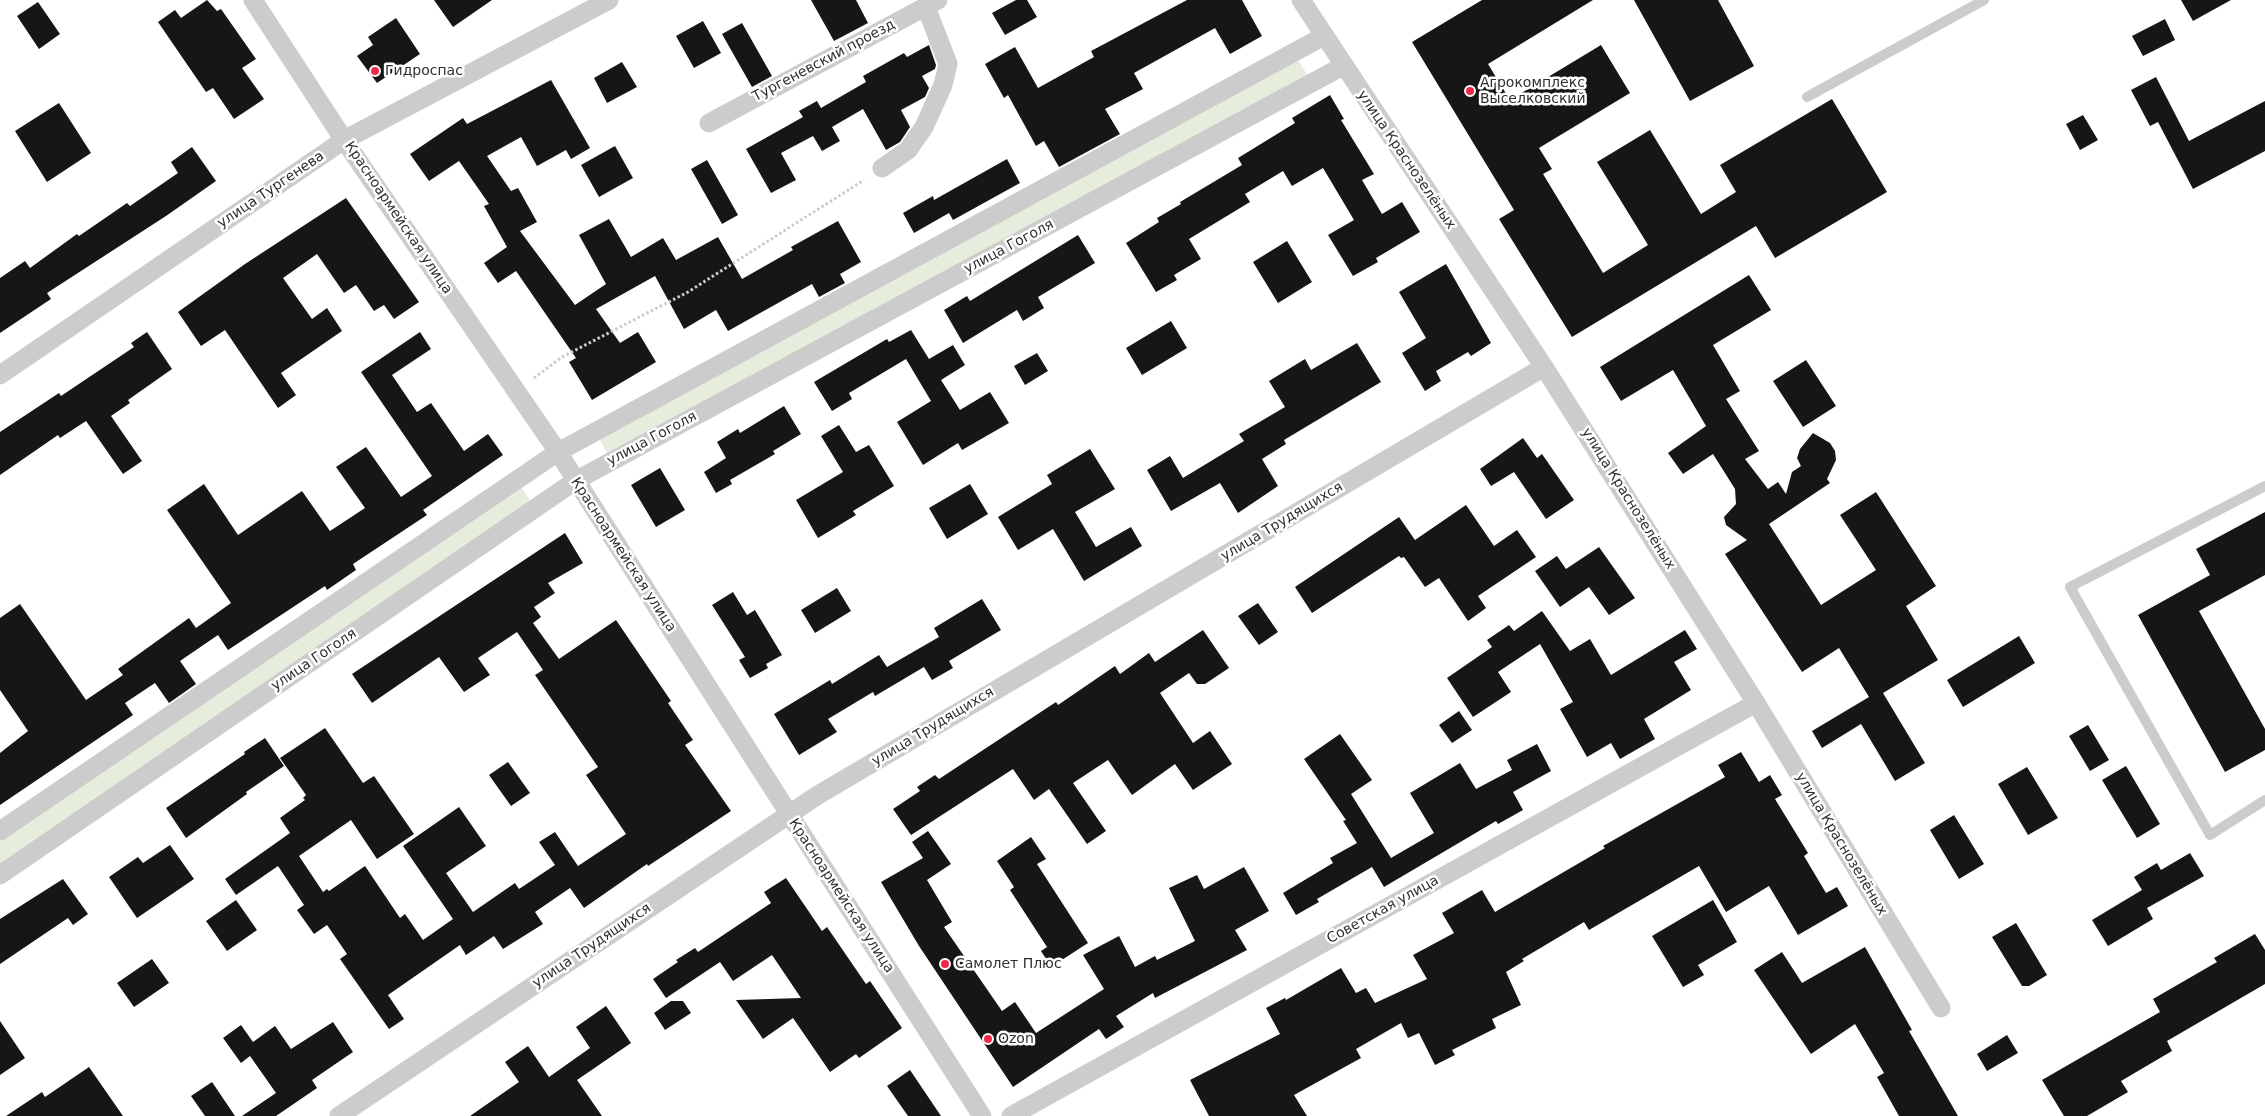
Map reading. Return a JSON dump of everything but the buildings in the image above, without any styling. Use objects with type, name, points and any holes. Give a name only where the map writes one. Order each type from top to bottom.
[{"type":"street","name":"Красноармейская улица","points":[[254,0],[344,140],[558,452],[982,1116]]},
{"type":"street","name":"улица Тургенева","points":[[0,375],[344,140],[609,0]]},
{"type":"street","name":"улица Краснозелёных","points":[[1300,0],[1544,367],[1756,704],[1941,1008]]},
{"type":"street","points":[[882,168],[908,150],[924,127],[943,85],[948,64],[932,3]]},
{"type":"street","name":"Тургеневский проезд","points":[[709,122],[932,3]]},
{"type":"street","points":[[0,831],[558,452],[1324,36]]},
{"type":"street","name":"улица Гоголя","points":[[0,875],[575,481],[1344,66]]},
{"type":"street","name":"улица Трудящихся","points":[[339,1116],[818,795],[1544,367]]},
{"type":"street","name":"Советская улица","points":[[1011,1116],[1756,704]]},
{"type":"lane","points":[[1807,97],[1984,0]]},
{"type":"lane","points":[[2265,486],[2070,587],[2210,835],[2265,800]]},
{"type":"path","points":[[516,391],[562,357],[688,292],[882,168]]},
{"type":"green space","points":[[1298,59],[1309,78],[609,456],[598,437]]},
{"type":"green space","points":[[522,488],[533,505],[0,867],[0,841]]},
{"type":"place","name":"Гидроспас","points":[[375,71]]},
{"type":"place","name":"Агрокомплекс Выселковский","points":[[1470,91]]},
{"type":"place","name":"Самолет Плюс","points":[[945,964]]},
{"type":"place","name":"Ozon","points":[[988,1039]]}]
